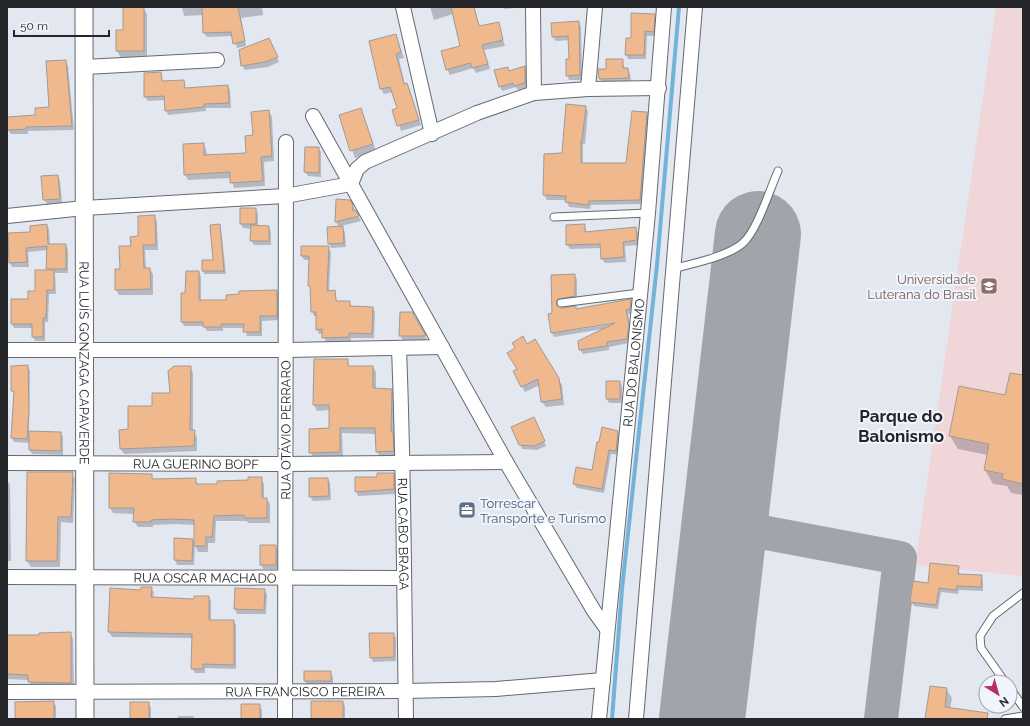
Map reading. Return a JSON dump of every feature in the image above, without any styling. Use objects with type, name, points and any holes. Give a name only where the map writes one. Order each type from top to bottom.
[{"type":"street","name":"RUA LUÍS GONZAGA CAPAVERDE","points":[[84,7],[86,350],[84,464],[85,719]]},
{"type":"street","points":[[403,7],[432,134]]},
{"type":"street","points":[[533,7],[534,93]]},
{"type":"street","points":[[588,89],[595,7]]},
{"type":"street","name":"RUA DO BALONISMO","points":[[599,719],[648,213],[659,88],[664,7]]},
{"type":"street","points":[[636,719],[695,7]]},
{"type":"street","points":[[85,67],[217,60]]},
{"type":"street","points":[[351,184],[357,169],[365,162],[477,114],[534,93],[588,89],[659,88]]},
{"type":"street","points":[[313,116],[506,462],[594,612],[607,629]]},
{"type":"street","name":"RUA OTÁVIO PERRARO","points":[[285,719],[284,464],[287,350],[285,196],[286,142]]},
{"type":"street","points":[[7,216],[84,208],[285,196],[351,184]]},
{"type":"street","points":[[7,350],[287,350],[442,347]]},
{"type":"street","name":"RUA CABO BRAGA","points":[[399,349],[404,463],[403,578],[406,719]]},
{"type":"street","name":"RUA GUERINO BOPF","points":[[7,463],[284,464],[506,462]]},
{"type":"street","name":"RUA OSCAR MACHADO","points":[[7,577],[403,578]]},
{"type":"street","name":"RUA FRANCISCO PEREIRA","points":[[7,692],[285,690],[405,692],[496,689],[603,680]]},
{"type":"lane","points":[[673,270],[732,250],[743,243],[754,228],[778,171]]},
{"type":"lane","points":[[554,216],[648,213]]},
{"type":"lane","points":[[561,303],[640,293]]},
{"type":"lane","points":[[999,674],[981,648],[980,636],[993,616],[1023,593]]},
{"type":"lane","points":[[1005,719],[1023,716]]},
{"type":"shaded area","name":"Universidade Luterana do Brasil","points":[[996,7],[1023,7],[1023,576],[915,565]]},
{"type":"building","points":[[123,7],[144,7],[144,51],[116,51],[116,30],[123,30]]},
{"type":"building","points":[[202,7],[238,7],[245,41],[233,44],[231,32],[203,33]]},
{"type":"building","points":[[451,7],[474,7],[479,26],[499,22],[503,40],[482,45],[488,64],[472,68],[470,63],[446,70],[441,51],[460,46]]},
{"type":"building","points":[[631,13],[655,14],[654,32],[645,31],[644,55],[625,55],[626,38],[631,38]]},
{"type":"building","points":[[579,21],[580,75],[566,76],[566,59],[569,59],[568,36],[552,37],[551,23]]},
{"type":"building","points":[[396,34],[401,52],[396,54],[404,84],[407,83],[419,120],[397,126],[392,110],[397,108],[390,87],[380,89],[369,41]]},
{"type":"building","points":[[269,38],[278,57],[265,62],[241,66],[239,50]]},
{"type":"building","points":[[606,59],[623,59],[623,68],[628,68],[629,78],[599,79],[598,69],[606,69]]},
{"type":"building","points":[[66,60],[72,126],[26,127],[26,129],[7,130],[7,117],[35,115],[35,108],[49,107],[46,61]]},
{"type":"building","points":[[525,66],[525,83],[514,86],[513,83],[499,87],[494,70],[508,67],[509,71]]},
{"type":"building","points":[[161,72],[162,81],[184,80],[185,88],[228,85],[229,103],[204,104],[204,107],[165,111],[164,96],[144,97],[144,73]]},
{"type":"building","points":[[566,104],[586,106],[581,140],[581,163],[626,163],[632,111],[647,112],[640,200],[589,201],[588,205],[565,202],[566,196],[543,195],[544,154],[562,153]]},
{"type":"building","points":[[361,108],[373,144],[350,151],[339,115]]},
{"type":"building","points":[[269,110],[272,156],[261,157],[263,181],[230,183],[230,172],[184,175],[183,144],[204,143],[204,155],[246,153],[245,136],[253,135],[251,112]]},
{"type":"building","points":[[305,147],[319,147],[319,173],[304,172]]},
{"type":"building","points":[[58,175],[60,199],[43,200],[41,176]]},
{"type":"building","points":[[336,199],[350,200],[353,205],[352,210],[356,211],[359,216],[335,222]]},
{"type":"building","points":[[240,208],[256,208],[256,224],[240,224]]},
{"type":"building","points":[[155,215],[156,245],[143,245],[144,268],[150,268],[151,289],[115,290],[115,269],[120,269],[119,246],[131,246],[130,237],[138,236],[138,216]]},
{"type":"building","points":[[47,224],[48,244],[66,244],[66,269],[46,269],[47,246],[26,248],[27,262],[9,263],[8,233],[30,232],[30,226]]},
{"type":"building","points":[[220,224],[224,271],[202,271],[202,260],[213,260],[210,225]]},
{"type":"building","points":[[585,224],[585,232],[636,227],[637,240],[623,242],[624,257],[601,259],[600,244],[566,245],[566,225]]},
{"type":"building","points":[[251,225],[269,226],[269,241],[250,241]]},
{"type":"building","points":[[343,226],[344,243],[328,244],[327,227]]},
{"type":"building","points":[[301,246],[329,246],[327,291],[335,290],[336,301],[350,301],[350,306],[373,307],[372,334],[349,333],[349,337],[322,338],[322,329],[316,330],[316,312],[311,312],[310,286],[308,286],[309,256],[301,256]]},
{"type":"building","points":[[35,270],[54,270],[54,290],[47,290],[46,318],[43,318],[43,337],[32,337],[32,324],[11,324],[11,299],[28,299],[28,291],[35,291]]},
{"type":"building","points":[[186,271],[199,271],[199,300],[226,300],[226,295],[239,294],[239,291],[277,290],[277,316],[260,316],[260,332],[243,332],[244,324],[221,324],[221,327],[203,327],[203,322],[181,322],[181,293],[185,293]]},
{"type":"building","points":[[575,274],[575,296],[558,299],[556,301],[557,306],[562,308],[576,306],[576,309],[631,299],[630,309],[626,310],[629,325],[627,339],[607,342],[607,346],[579,350],[578,341],[615,323],[551,333],[548,314],[552,313],[551,275]]},
{"type":"building","points":[[400,312],[413,312],[414,317],[426,336],[399,336]]},
{"type":"building","points":[[523,336],[527,344],[535,339],[559,378],[562,399],[541,402],[538,379],[521,387],[513,371],[517,369],[507,353],[515,348],[512,343]]},
{"type":"building","points":[[314,359],[348,359],[348,366],[373,366],[373,388],[392,389],[391,432],[393,432],[394,451],[376,452],[375,428],[340,428],[340,452],[309,453],[309,429],[329,428],[329,405],[313,405]]},
{"type":"building","points":[[28,365],[29,411],[27,439],[11,438],[14,391],[11,391],[11,366]]},
{"type":"building","points":[[174,366],[191,366],[190,430],[195,430],[194,446],[120,449],[119,430],[128,429],[128,406],[152,406],[152,393],[170,393],[168,371]]},
{"type":"building","points":[[1010,373],[1023,375],[1023,484],[1002,479],[1003,474],[984,470],[989,444],[949,436],[959,386],[1005,395]]},
{"type":"building","points":[[606,381],[620,381],[620,399],[606,399]]},
{"type":"building","points":[[534,417],[545,441],[534,446],[519,445],[511,427]]},
{"type":"building","points":[[602,427],[618,431],[616,451],[609,450],[602,489],[573,484],[576,467],[592,470],[597,442],[599,442]]},
{"type":"building","points":[[29,431],[61,432],[61,451],[29,450]]},
{"type":"building","points":[[27,472],[73,472],[71,517],[58,517],[57,561],[26,561]]},
{"type":"building","points":[[109,473],[152,474],[152,479],[196,478],[196,484],[217,484],[217,481],[248,480],[248,477],[262,477],[262,498],[267,498],[267,518],[244,518],[244,515],[214,516],[212,537],[206,537],[206,546],[194,546],[194,520],[172,519],[151,520],[151,522],[133,522],[134,508],[109,508]]},
{"type":"building","points":[[377,473],[394,473],[394,489],[355,492],[355,477],[377,477]]},
{"type":"building","points":[[309,478],[328,478],[329,496],[309,497]]},
{"type":"building","points":[[174,538],[193,539],[192,561],[174,560]]},
{"type":"building","points":[[260,545],[276,545],[276,565],[260,565]]},
{"type":"building","points":[[930,563],[959,566],[958,574],[982,575],[981,587],[957,586],[956,590],[939,588],[936,605],[910,602],[913,581],[928,583]]},
{"type":"building","points":[[141,587],[152,587],[151,597],[194,599],[194,596],[209,596],[209,620],[234,620],[234,665],[203,664],[203,669],[191,669],[192,634],[108,632],[110,588],[140,590]]},
{"type":"building","points":[[235,588],[265,589],[264,610],[234,609]]},
{"type":"building","points":[[71,632],[71,683],[28,682],[28,675],[7,674],[7,635],[39,635],[39,633]]},
{"type":"building","points":[[369,633],[394,633],[394,657],[370,658]]},
{"type":"building","points":[[304,671],[331,671],[331,681],[304,681]]},
{"type":"building","points":[[930,686],[947,688],[945,707],[978,712],[978,714],[988,714],[987,719],[925,719]]},
{"type":"building","points":[[54,701],[54,719],[15,719],[15,702]]},
{"type":"building","points":[[311,701],[343,701],[343,719],[311,719]]},
{"type":"building","points":[[130,702],[149,702],[149,719],[130,719]]},
{"type":"building","points":[[241,704],[260,704],[260,719],[241,719]]},
{"type":"waterway","points":[[612,719],[622,589],[657,265],[679,7]]},
{"type":"taxiway","points":[[724,525],[900,558],[881,719]]},
{"type":"runway","points":[[702,719],[758,234]]},
{"type":"place","name":"Universidade Luterana do Brasil","points":[[989,286]]},
{"type":"place","name":"Torrescar Transporte e Turismo","points":[[467,510]]},
{"type":"district","name":"Parque do Balonismo","points":[[901,426]]}]
